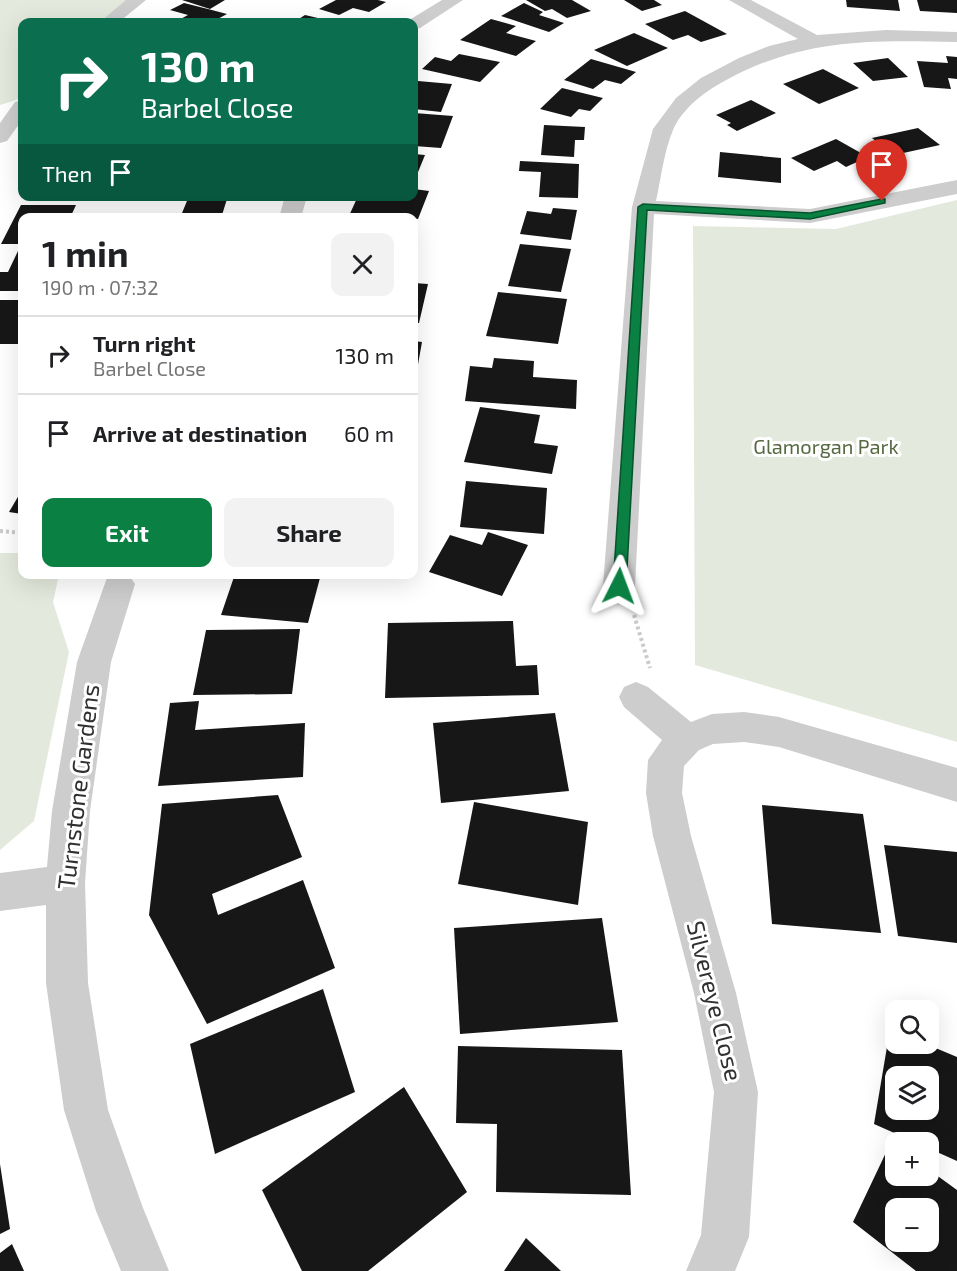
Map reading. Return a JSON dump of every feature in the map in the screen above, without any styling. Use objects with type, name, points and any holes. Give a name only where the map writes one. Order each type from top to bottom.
[{"type":"street","points":[[114,18],[137,0]]},
{"type":"street","points":[[418,22],[454,0]]},
{"type":"street","points":[[738,0],[814,41]]},
{"type":"street","points":[[619,586],[643,207],[663,129],[683,102],[708,82],[746,62],[776,50],[814,41],[886,35],[957,37]]},
{"type":"street","points":[[0,137],[18,112]]},
{"type":"street","points":[[643,207],[810,216],[957,187]]},
{"type":"street","name":"Turnstone Gardens","points":[[119,584],[94,662],[71,811],[65,883],[67,983],[86,1110],[120,1211],[145,1271]]},
{"type":"street","points":[[636,697],[686,739]]},
{"type":"street","name":"Silvereye Close","points":[[710,1271],[725,1237],[736,1092],[715,993],[672,836],[664,793],[666,760],[686,739],[712,729],[744,727],[779,732],[957,785]]},
{"type":"street","points":[[0,892],[65,883]]},
{"type":"path","points":[[0,531],[18,533]]},
{"type":"path","points":[[619,586],[635,618],[650,663],[651,674],[636,697]]},
{"type":"green space","points":[[0,0],[137,0],[114,18],[18,18],[18,99],[0,105]]},
{"type":"green space","name":"Glamorgan Park","points":[[957,200],[957,742],[695,665],[693,226],[836,229]]},
{"type":"green space","points":[[0,553],[18,553],[18,579],[58,579],[53,602],[69,652],[34,821],[0,850]]},
{"type":"building","points":[[182,0],[225,0],[210,9]]},
{"type":"building","points":[[336,0],[386,2],[369,12],[353,8],[339,15],[319,9]]},
{"type":"building","points":[[526,0],[572,0],[591,11],[567,18],[552,9],[545,11]]},
{"type":"building","points":[[624,0],[654,0],[662,5],[642,11]]},
{"type":"building","points":[[846,0],[898,0],[900,11],[847,7]]},
{"type":"building","points":[[917,0],[957,0],[957,13],[920,11]]},
{"type":"building","points":[[184,3],[227,14],[220,18],[182,18],[188,15],[170,10]]},
{"type":"building","points":[[524,3],[543,12],[539,15],[564,23],[549,32],[501,16]]},
{"type":"building","points":[[685,11],[727,34],[701,42],[688,35],[673,40],[645,24]]},
{"type":"building","points":[[305,15],[318,18],[300,18]]},
{"type":"building","points":[[491,19],[516,26],[506,33],[536,41],[516,56],[460,40]]},
{"type":"building","points":[[634,33],[668,48],[627,66],[594,50]]},
{"type":"building","points":[[459,54],[500,62],[480,82],[422,69],[435,57],[451,61]]},
{"type":"building","points":[[946,56],[957,57],[957,79],[948,78],[951,89],[924,87],[917,61],[948,63]]},
{"type":"building","points":[[888,58],[908,77],[873,81],[853,63]]},
{"type":"building","points":[[591,59],[636,72],[621,84],[605,80],[593,89],[564,80]]},
{"type":"building","points":[[823,69],[859,88],[819,104],[783,84]]},
{"type":"building","points":[[418,81],[452,84],[441,112],[418,109]]},
{"type":"building","points":[[562,88],[603,98],[590,111],[579,109],[571,117],[540,109]]},
{"type":"building","points":[[751,100],[776,113],[737,131],[727,125],[731,123],[716,115]]},
{"type":"building","points":[[418,113],[453,116],[441,148],[418,146]]},
{"type":"building","points":[[544,125],[585,127],[584,140],[575,140],[574,157],[541,155]]},
{"type":"building","points":[[918,128],[940,145],[894,155],[872,138]]},
{"type":"building","points":[[836,139],[868,157],[846,167],[837,161],[814,171],[791,158]]},
{"type":"building","points":[[720,152],[781,158],[781,183],[718,177]]},
{"type":"building","points":[[418,154],[425,155],[418,172]]},
{"type":"building","points":[[520,161],[579,164],[578,198],[539,197],[541,172],[519,171]]},
{"type":"building","points":[[418,190],[429,191],[418,219],[418,213],[350,213],[356,201],[418,201]]},
{"type":"building","points":[[187,201],[226,201],[223,213],[182,213]]},
{"type":"building","points":[[21,205],[76,205],[72,213],[18,213],[18,244],[1,244]]},
{"type":"building","points":[[553,208],[577,210],[571,240],[520,234],[527,211],[551,214]]},
{"type":"building","points":[[520,244],[571,249],[561,292],[508,286]]},
{"type":"building","points":[[18,251],[18,291],[0,291],[0,272],[8,272]]},
{"type":"building","points":[[418,283],[428,284],[419,323]]},
{"type":"building","points":[[498,292],[567,299],[558,344],[486,336]]},
{"type":"building","points":[[0,300],[18,300],[18,344],[0,344]]},
{"type":"building","points":[[418,342],[422,342],[418,364]]},
{"type":"building","points":[[494,358],[534,361],[533,377],[577,380],[576,409],[465,401],[470,366],[492,368]]},
{"type":"building","points":[[480,407],[540,415],[534,443],[558,446],[552,474],[464,462]]},
{"type":"building","points":[[466,481],[547,488],[544,534],[460,527]]},
{"type":"building","points":[[18,497],[18,513],[9,512]]},
{"type":"building","points":[[488,532],[528,545],[502,596],[429,572],[450,535],[482,545]]},
{"type":"building","points":[[233,579],[320,579],[308,623],[221,615]]},
{"type":"building","points":[[513,621],[516,666],[537,665],[539,695],[385,698],[388,623]]},
{"type":"building","points":[[300,629],[292,694],[193,695],[206,630]]},
{"type":"building","points":[[199,701],[195,730],[305,723],[303,777],[158,786],[170,703]]},
{"type":"building","points":[[555,713],[569,791],[441,803],[433,723]]},
{"type":"building","points":[[278,795],[302,857],[212,894],[218,915],[303,880],[335,968],[207,1024],[149,915],[162,804]]},
{"type":"building","points":[[474,802],[588,822],[578,905],[458,884]]},
{"type":"building","points":[[762,805],[863,814],[881,933],[772,924]]},
{"type":"building","points":[[884,845],[957,852],[957,943],[898,936]]},
{"type":"building","points":[[602,918],[618,1022],[460,1034],[454,928]]},
{"type":"building","points":[[323,989],[355,1092],[215,1154],[190,1044]]},
{"type":"building","points":[[458,1046],[622,1050],[631,1195],[496,1192],[497,1124],[456,1123]]},
{"type":"building","points":[[939,1049],[957,1057],[957,1161],[939,1153],[939,1132],[892,1132],[874,1124],[886,1054],[939,1054]]},
{"type":"building","points":[[404,1087],[467,1192],[368,1271],[302,1271],[262,1190]]},
{"type":"building","points":[[885,1155],[885,1186],[939,1186],[939,1177],[957,1190],[957,1271],[916,1271],[892,1252],[939,1252],[939,1198],[885,1198],[885,1247],[853,1222]]},
{"type":"building","points":[[0,1164],[10,1229],[0,1234]]},
{"type":"building","points":[[526,1238],[561,1271],[504,1271]]},
{"type":"building","points":[[12,1244],[24,1271],[0,1271],[0,1253]]},
{"type":"route","points":[[619,586],[643,207],[810,216],[882,201]]}]
